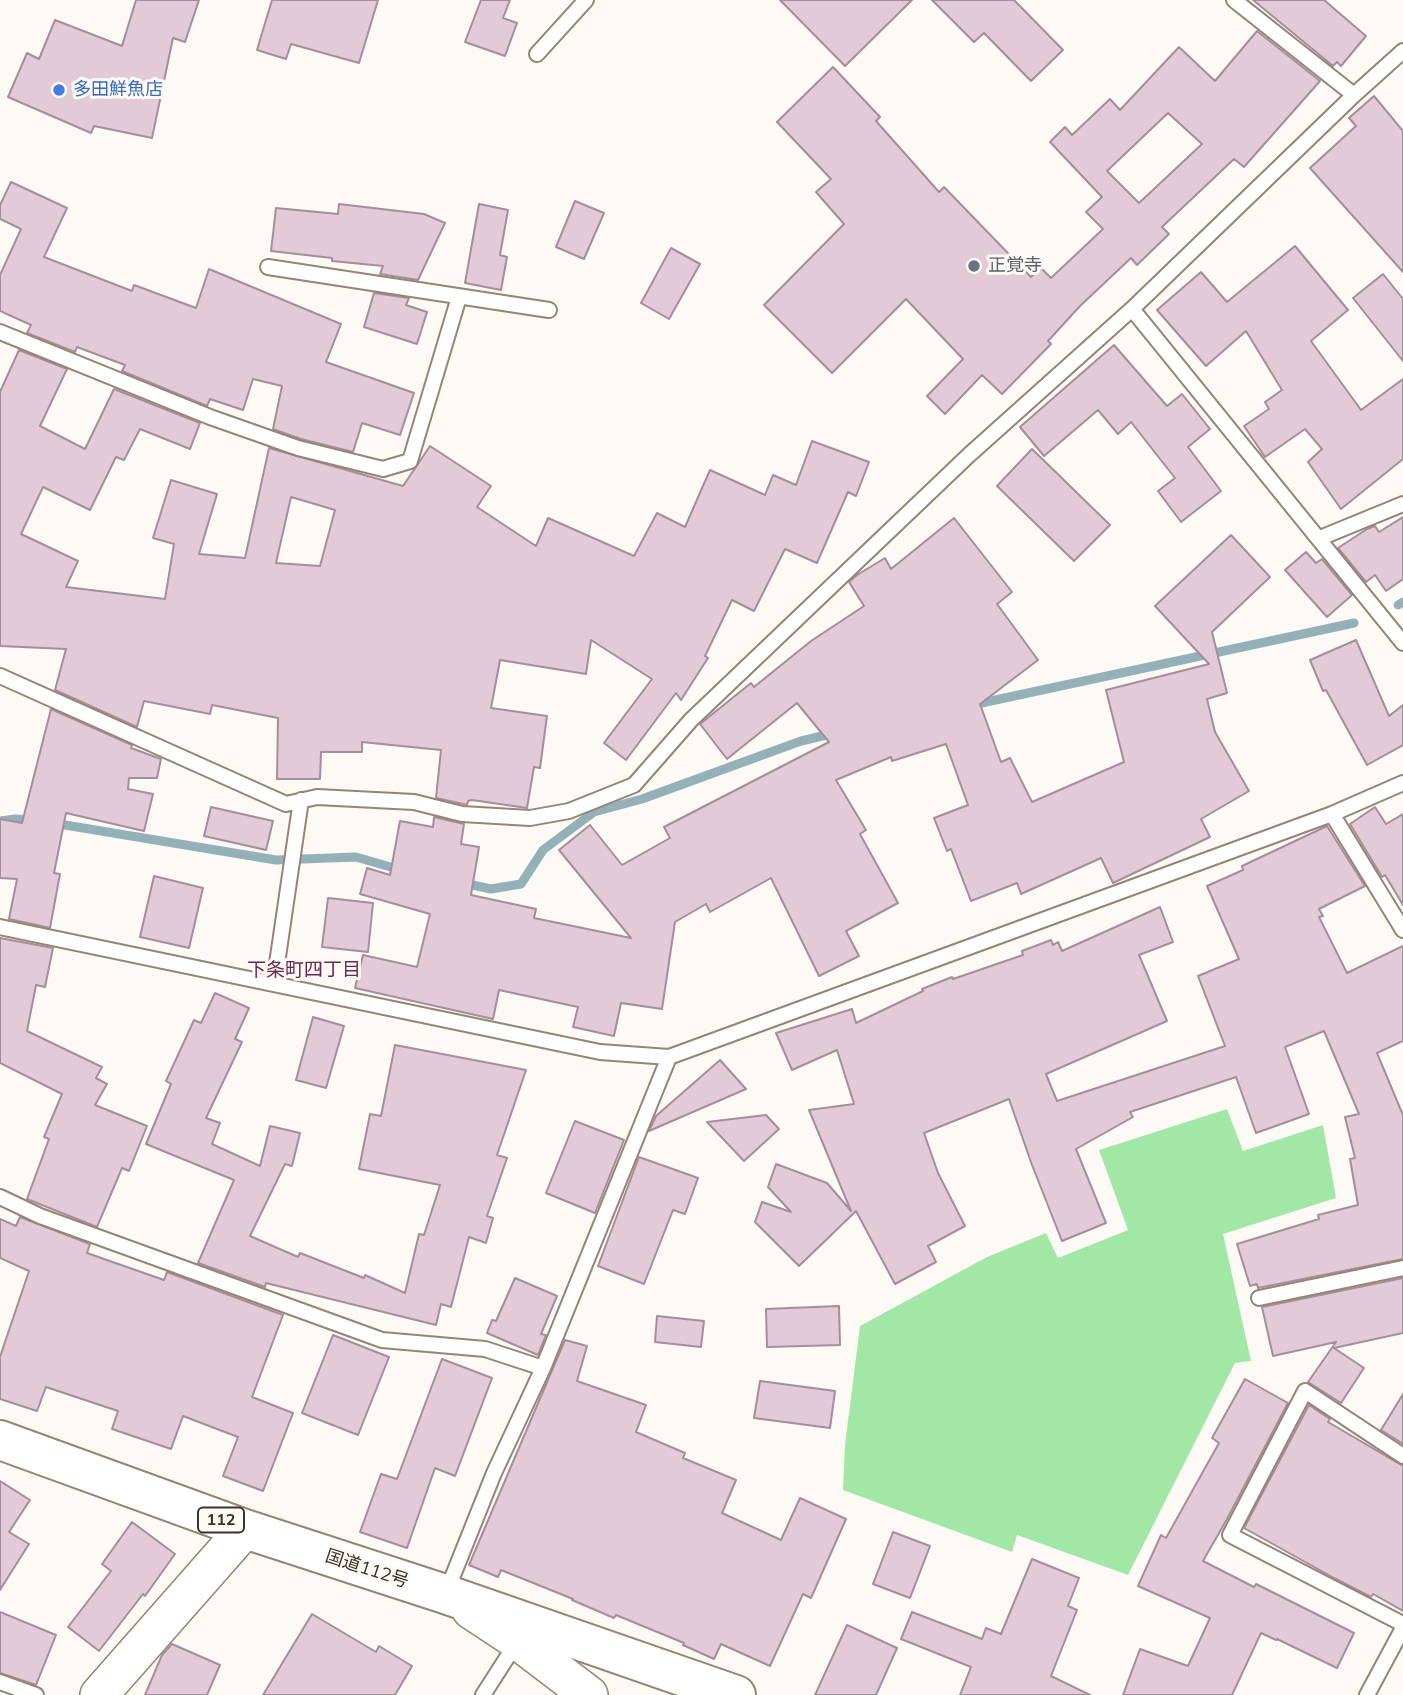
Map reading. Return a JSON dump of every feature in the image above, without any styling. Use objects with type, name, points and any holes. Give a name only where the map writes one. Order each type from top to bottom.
[{"type":"highway","name":"国道112号","points":[[0,1440],[245,1529],[445,1594],[736,1695]]},
{"type":"street","points":[[99,1695],[245,1529]]},
{"type":"street","points":[[445,1594],[517,1641],[589,1695]]},
{"type":"lane","points":[[537,54],[586,0]]},
{"type":"lane","points":[[1234,0],[1354,95]]},
{"type":"lane","points":[[0,676],[286,804],[317,797],[414,802],[462,814],[530,818],[569,811],[634,785],[701,710],[969,455],[1132,309],[1403,51]]},
{"type":"lane","points":[[268,267],[549,310]]},
{"type":"lane","points":[[0,332],[210,417],[298,448],[383,469],[410,461],[460,298]]},
{"type":"lane","points":[[1132,309],[1403,643]]},
{"type":"lane","points":[[1320,538],[1403,504]]},
{"type":"lane","points":[[0,926],[600,1052],[669,1058],[1332,814],[1403,783]]},
{"type":"lane","points":[[274,984],[301,800]]},
{"type":"lane","points":[[1332,814],[1403,930]]},
{"type":"lane","points":[[445,1594],[494,1473],[543,1368],[669,1058]]},
{"type":"lane","points":[[0,1197],[40,1216],[382,1340],[485,1349],[543,1368]]},
{"type":"lane","points":[[1259,1298],[1403,1268]]},
{"type":"lane","points":[[1367,1695],[1403,1626],[1230,1535],[1305,1391],[1403,1456]]},
{"type":"lane","points":[[483,1695],[517,1641]]},
{"type":"lane","points":[[0,1682],[36,1695]]},
{"type":"green space","points":[[1227,1109],[1243,1151],[1323,1125],[1336,1198],[1223,1234],[1251,1361],[1235,1363],[1128,1575],[1017,1535],[1012,1552],[843,1490],[845,1445],[860,1326],[987,1257],[1046,1233],[1058,1258],[1128,1230],[1099,1150]]},
{"type":"building","points":[[136,0],[199,0],[185,42],[173,38],[152,138],[94,126],[91,133],[8,97],[27,53],[39,59],[55,20],[122,46]]},
{"type":"building","points":[[272,0],[378,0],[359,63],[291,44],[286,59],[257,50]]},
{"type":"building","points":[[481,0],[510,0],[503,18],[517,23],[505,56],[465,42]]},
{"type":"building","points":[[780,0],[912,0],[845,66]]},
{"type":"building","points":[[932,0],[1014,0],[1063,50],[1031,81],[984,33],[974,42]]},
{"type":"building","points":[[1253,0],[1324,0],[1366,36],[1341,66],[1337,62],[1333,66]]},
{"type":"building","points":[[1257,31],[1320,81],[1244,167],[1234,159],[1162,227],[1169,234],[1137,265],[1131,258],[1080,306],[1048,341],[1051,344],[1002,394],[982,375],[945,414],[927,396],[963,359],[906,299],[832,373],[764,305],[844,224],[816,192],[831,179],[777,122],[833,67],[880,117],[876,121],[939,192],[944,187],[1031,277],[1040,267],[1051,278],[1103,229],[1086,212],[1102,197],[1050,142],[1065,127],[1072,135],[1110,99],[1120,110],[1179,47],[1215,81]],"holes":[[[1168,113],[1202,144],[1139,203],[1107,171]]]},
{"type":"building","points":[[1374,96],[1403,131],[1403,272],[1310,168],[1356,126],[1349,118]]},
{"type":"building","points":[[11,182],[67,208],[44,257],[132,291],[134,285],[196,308],[209,269],[341,324],[326,362],[414,393],[400,435],[362,423],[353,452],[301,439],[273,429],[282,386],[253,379],[243,410],[210,399],[207,406],[122,371],[125,365],[77,347],[75,352],[27,333],[31,325],[0,311],[0,275],[21,229],[0,219],[0,205]]},
{"type":"building","points":[[575,201],[604,213],[584,259],[556,247]]},
{"type":"building","points":[[339,204],[424,214],[445,223],[418,280],[380,274],[383,266],[271,251],[276,208],[338,214]]},
{"type":"building","points":[[479,204],[508,210],[500,255],[507,257],[501,290],[465,283]]},
{"type":"building","points":[[1295,246],[1348,310],[1311,341],[1361,410],[1403,379],[1403,459],[1341,509],[1308,462],[1322,449],[1305,429],[1265,457],[1244,426],[1269,409],[1265,402],[1282,390],[1246,331],[1206,366],[1157,310],[1201,272],[1227,302]]},
{"type":"building","points":[[671,248],[700,264],[669,319],[641,303]]},
{"type":"building","points":[[1383,274],[1403,299],[1403,361],[1353,298]]},
{"type":"building","points":[[374,293],[409,298],[406,305],[427,312],[417,344],[364,327]]},
{"type":"building","points":[[1114,345],[1167,406],[1182,394],[1210,429],[1188,447],[1221,491],[1181,522],[1158,491],[1175,478],[1131,422],[1118,434],[1098,410],[1044,456],[1020,427]]},
{"type":"building","points":[[19,350],[67,369],[40,426],[85,449],[114,389],[200,423],[190,449],[140,429],[124,460],[116,457],[90,510],[43,487],[21,534],[78,561],[66,587],[165,599],[174,544],[153,538],[171,480],[217,494],[199,554],[245,558],[269,448],[403,486],[430,446],[491,486],[477,507],[536,546],[548,518],[634,556],[657,513],[685,527],[710,470],[765,495],[773,475],[796,485],[812,441],[869,462],[856,496],[848,492],[817,563],[785,549],[754,611],[732,600],[705,656],[708,658],[681,700],[676,693],[626,760],[604,743],[652,679],[591,640],[586,674],[500,660],[491,708],[547,716],[540,768],[534,767],[527,808],[472,800],[468,801],[467,805],[436,798],[441,750],[362,742],[362,752],[321,752],[320,779],[277,779],[278,718],[212,705],[210,714],[144,701],[137,727],[55,690],[66,649],[0,646],[0,392]],"holes":[[[291,497],[335,510],[320,566],[276,563]]]},
{"type":"building","points":[[1032,449],[1110,525],[1074,561],[997,486]]},
{"type":"building","points":[[1403,517],[1403,579],[1386,591],[1375,575],[1366,582],[1338,548],[1367,529],[1375,526],[1379,532]]},
{"type":"building","points":[[954,518],[1012,592],[997,604],[1038,660],[980,704],[1001,762],[1010,758],[1032,802],[1124,762],[1106,690],[1209,664],[1155,606],[1231,535],[1270,577],[1212,632],[1227,693],[1207,699],[1215,732],[1249,791],[1201,819],[1210,837],[1113,883],[1101,858],[1021,894],[1017,883],[971,901],[951,849],[947,851],[934,818],[968,805],[946,744],[892,761],[891,757],[836,780],[866,830],[860,834],[898,903],[846,931],[859,956],[819,976],[771,878],[710,912],[706,904],[675,922],[662,1009],[621,1003],[614,1036],[573,1027],[578,1007],[499,990],[493,1019],[355,988],[363,955],[417,967],[430,914],[360,894],[367,868],[390,875],[400,821],[433,827],[434,817],[464,824],[461,844],[479,847],[471,895],[536,909],[534,918],[631,938],[559,850],[590,825],[622,865],[670,838],[664,827],[829,742],[797,703],[727,759],[700,724],[751,683],[754,687],[811,641],[864,606],[849,582],[857,575],[885,558],[891,569]]},
{"type":"building","points":[[1306,552],[1316,563],[1322,559],[1352,595],[1327,617],[1285,570]]},
{"type":"building","points":[[1356,640],[1389,716],[1403,705],[1403,745],[1367,765],[1326,690],[1323,691],[1310,660]]},
{"type":"building","points":[[51,709],[132,745],[131,748],[161,759],[157,778],[129,778],[128,789],[153,794],[144,831],[66,813],[54,873],[60,874],[50,928],[9,919],[17,879],[0,878],[0,819],[22,823]]},
{"type":"building","points":[[211,807],[273,821],[266,850],[204,836]]},
{"type":"building","points":[[1375,807],[1386,824],[1403,814],[1403,905],[1385,875],[1382,877],[1350,824]]},
{"type":"building","points":[[1327,826],[1365,886],[1319,909],[1323,916],[1319,917],[1347,973],[1403,946],[1403,1041],[1377,1053],[1403,1115],[1403,1259],[1258,1288],[1257,1284],[1250,1286],[1237,1244],[1319,1219],[1318,1215],[1358,1205],[1350,1159],[1355,1158],[1345,1117],[1359,1114],[1324,1031],[1285,1047],[1309,1114],[1256,1133],[1236,1077],[1130,1112],[1133,1117],[1076,1149],[1106,1223],[1062,1241],[1009,1099],[924,1133],[938,1173],[965,1226],[928,1246],[936,1262],[895,1284],[856,1211],[799,1266],[755,1222],[762,1202],[791,1212],[768,1187],[776,1164],[827,1183],[851,1211],[809,1110],[854,1104],[837,1050],[792,1070],[776,1033],[852,1009],[856,1023],[923,991],[922,989],[952,977],[953,979],[1023,955],[1022,951],[1051,940],[1053,945],[1058,942],[1062,951],[1160,907],[1173,942],[1139,955],[1167,1021],[1046,1074],[1057,1101],[1225,1046],[1198,976],[1239,959],[1207,886],[1243,870],[1242,866]]},
{"type":"building","points":[[154,876],[203,888],[189,948],[140,937]]},
{"type":"building","points":[[328,898],[373,903],[368,952],[322,947]]},
{"type":"building","points":[[0,938],[53,948],[45,987],[36,985],[27,1031],[102,1067],[96,1078],[107,1084],[95,1105],[147,1126],[129,1171],[122,1168],[97,1227],[27,1199],[49,1139],[44,1137],[62,1094],[0,1063]]},
{"type":"building","points":[[215,993],[249,1008],[235,1039],[242,1042],[206,1118],[220,1123],[212,1144],[260,1166],[270,1126],[300,1133],[292,1166],[285,1164],[250,1236],[298,1257],[300,1253],[364,1278],[365,1275],[405,1293],[419,1234],[424,1235],[440,1185],[359,1169],[370,1114],[381,1116],[395,1045],[526,1070],[497,1155],[507,1158],[487,1216],[493,1218],[486,1243],[469,1237],[451,1307],[441,1304],[436,1325],[266,1283],[265,1287],[198,1263],[234,1180],[146,1144],[171,1084],[166,1081],[194,1020],[201,1023]]},
{"type":"building","points":[[313,1017],[344,1026],[326,1088],[296,1080]]},
{"type":"building","points":[[720,1060],[746,1089],[649,1131],[656,1116]]},
{"type":"building","points":[[766,1115],[779,1129],[744,1161],[707,1122]]},
{"type":"building","points":[[575,1121],[624,1140],[595,1213],[546,1193]]},
{"type":"building","points":[[639,1157],[698,1178],[685,1214],[673,1210],[644,1284],[598,1266]]},
{"type":"building","points":[[20,1217],[90,1244],[87,1253],[164,1280],[167,1272],[283,1315],[252,1397],[293,1413],[263,1491],[223,1476],[238,1437],[183,1416],[171,1449],[112,1429],[118,1411],[46,1387],[37,1411],[0,1399],[0,1357],[29,1271],[0,1258],[0,1219],[16,1226]]},
{"type":"building","points":[[515,1278],[557,1296],[541,1334],[546,1335],[538,1355],[487,1333],[492,1320],[496,1321]]},
{"type":"building","points":[[1403,1278],[1403,1333],[1334,1348],[1364,1368],[1341,1403],[1308,1382],[1336,1342],[1273,1356],[1262,1307]]},
{"type":"building","points":[[839,1306],[840,1345],[767,1347],[766,1309]]},
{"type":"building","points":[[657,1316],[704,1321],[701,1347],[655,1342]]},
{"type":"building","points":[[333,1335],[389,1357],[358,1435],[302,1413]]},
{"type":"building","points":[[565,1340],[587,1346],[577,1381],[646,1405],[636,1432],[685,1453],[683,1458],[736,1480],[722,1513],[781,1540],[800,1498],[846,1519],[811,1598],[803,1594],[770,1666],[721,1644],[714,1659],[683,1645],[684,1643],[616,1615],[614,1618],[501,1570],[498,1577],[469,1565]]},
{"type":"building","points":[[442,1359],[492,1378],[455,1476],[435,1468],[407,1548],[360,1532],[381,1474],[397,1479]]},
{"type":"building","points":[[1245,1379],[1288,1403],[1203,1561],[1354,1633],[1337,1668],[1261,1633],[1232,1695],[1123,1695],[1140,1649],[1188,1666],[1210,1618],[1138,1586],[1161,1535],[1166,1538],[1219,1443],[1212,1438]]},
{"type":"building","points":[[760,1381],[835,1391],[830,1428],[754,1418]]},
{"type":"building","points":[[1403,1394],[1403,1444],[1381,1430]]},
{"type":"building","points":[[1309,1405],[1330,1419],[1328,1422],[1403,1466],[1403,1611],[1373,1594],[1371,1597],[1334,1578],[1244,1528]]},
{"type":"building","points":[[0,1481],[30,1500],[9,1532],[29,1544],[0,1590]]},
{"type":"building","points":[[132,1522],[175,1554],[145,1596],[143,1594],[99,1651],[68,1627],[111,1571],[102,1564]]},
{"type":"building","points":[[893,1532],[930,1546],[910,1598],[873,1584]]},
{"type":"building","points":[[1032,1559],[1079,1578],[1068,1606],[1077,1610],[1051,1676],[1090,1695],[960,1695],[971,1667],[901,1639],[912,1612],[982,1639],[986,1628],[1001,1634]]},
{"type":"building","points":[[0,1612],[56,1635],[36,1685],[0,1673]]},
{"type":"building","points":[[312,1614],[376,1652],[379,1646],[412,1666],[395,1695],[263,1695]]},
{"type":"building","points":[[847,1625],[897,1648],[876,1695],[815,1695]]},
{"type":"building","points":[[172,1644],[220,1665],[207,1695],[145,1695],[162,1655]]},
{"type":"waterway","points":[[1398,605],[1403,602]]},
{"type":"waterway","points":[[972,705],[1354,623]]},
{"type":"waterway","points":[[463,883],[491,889],[521,884],[543,850],[594,812],[642,799],[801,741],[835,733]]},
{"type":"waterway","points":[[0,821],[32,820]]},
{"type":"waterway","points":[[53,823],[276,860],[356,857],[401,870]]},
{"type":"place","name":"多田鮮魚店","points":[[59,90]]},
{"type":"place","name":"正覚寺","points":[[974,266]]},
{"type":"district","name":"下条町四丁目","points":[[304,970]]}]
